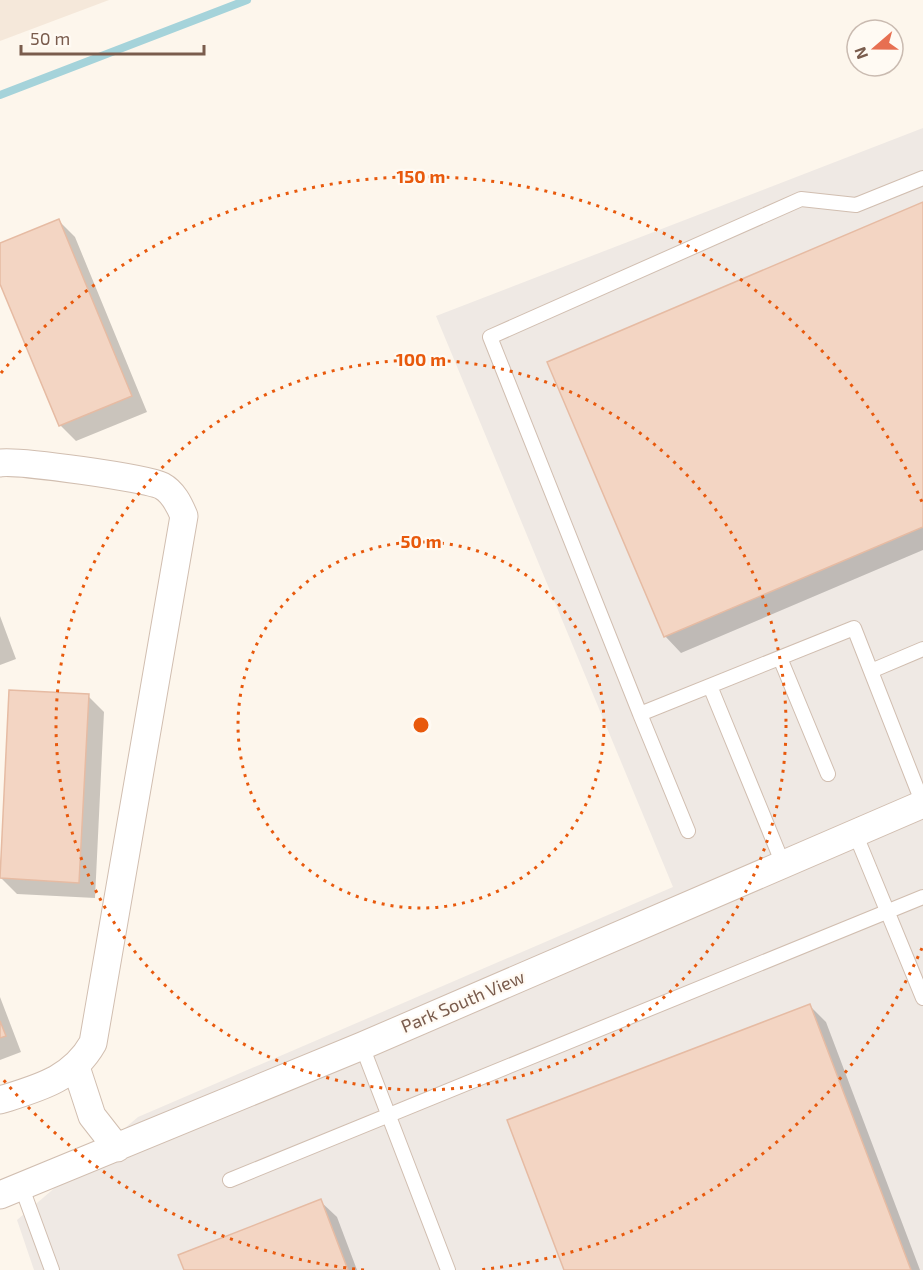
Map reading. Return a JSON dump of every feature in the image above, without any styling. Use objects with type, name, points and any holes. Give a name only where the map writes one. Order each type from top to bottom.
[{"type":"street","points":[[0,1100],[49,1084],[76,1067],[84,1059],[93,1043],[184,516],[176,499],[163,486],[135,478],[1,458]]},
{"type":"street","name":"Park South View","points":[[11,1192],[362,1046],[923,804]]},
{"type":"street","points":[[76,1067],[92,1116],[117,1148]]},
{"type":"lane","points":[[688,831],[490,337],[801,199],[856,206],[923,178]]},
{"type":"lane","points":[[640,714],[854,628],[923,804]]},
{"type":"lane","points":[[871,671],[923,649]]},
{"type":"lane","points":[[780,658],[828,774]]},
{"type":"lane","points":[[710,686],[783,864]]},
{"type":"lane","points":[[855,833],[886,913],[923,998]]},
{"type":"lane","points":[[230,1180],[923,897]]},
{"type":"lane","points":[[362,1046],[448,1270]]},
{"type":"lane","points":[[11,1192],[52,1270]]},
{"type":"shaded area","points":[[0,0],[109,0],[0,41]]},
{"type":"shaded area","points":[[923,128],[923,1270],[34,1270],[17,1220],[138,1117],[673,887],[436,316]]},
{"type":"building","points":[[923,202],[923,527],[664,637],[547,362]]},
{"type":"building","points":[[59,219],[132,396],[59,426],[0,284],[0,243]]},
{"type":"building","points":[[9,690],[89,694],[79,883],[0,878]]},
{"type":"building","points":[[810,1004],[911,1270],[564,1270],[507,1120]]},
{"type":"building","points":[[0,1021],[6,1036],[0,1038]]},
{"type":"building","points":[[321,1199],[348,1270],[184,1270],[178,1255]]},
{"type":"waterway","points":[[0,95],[247,0]]}]
